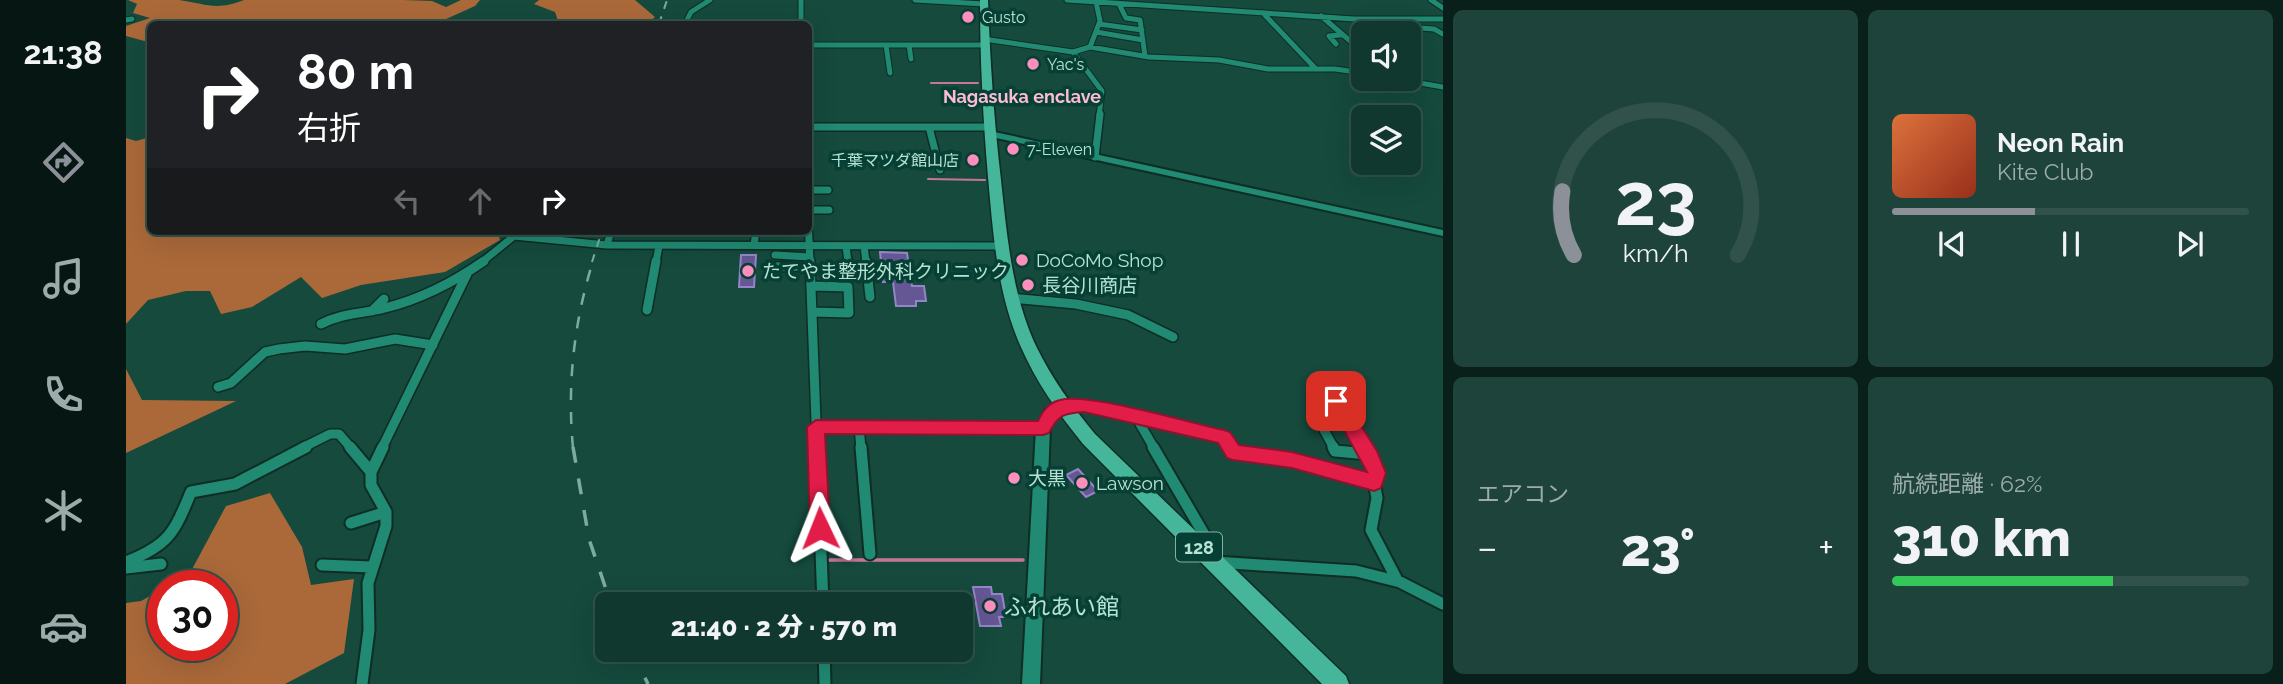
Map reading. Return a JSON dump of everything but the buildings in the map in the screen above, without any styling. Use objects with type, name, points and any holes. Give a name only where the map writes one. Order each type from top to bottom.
[{"type":"highway","name":"128","points":[[984,2],[984,42],[1000,246],[1010,298],[1030,351],[1072,420],[1125,476],[1338,684]]},
{"type":"street","points":[[686,21],[691,12],[710,0]]},
{"type":"street","points":[[801,0],[801,21]]},
{"type":"street","points":[[915,0],[984,2]]},
{"type":"street","points":[[1067,0],[1321,16],[1443,19]]},
{"type":"street","points":[[1198,0],[1203,9]]},
{"type":"street","points":[[1431,0],[1443,8]]},
{"type":"street","points":[[1090,47],[1099,24],[1096,2]]},
{"type":"street","points":[[1119,4],[1126,18],[1140,20],[1145,56]]},
{"type":"street","points":[[1263,13],[1316,69]]},
{"type":"street","points":[[1321,16],[1351,42]]},
{"type":"street","points":[[1408,18],[1411,21]]},
{"type":"street","points":[[1099,24],[1142,30]]},
{"type":"street","points":[[1421,28],[1434,29],[1443,34]]},
{"type":"street","points":[[1096,32],[1143,40]]},
{"type":"street","points":[[1336,44],[1329,36],[1342,35]]},
{"type":"street","points":[[812,45],[984,42],[1073,51],[1090,47],[1145,56],[1219,60],[1268,69],[1351,72]]},
{"type":"street","points":[[886,45],[890,73]]},
{"type":"street","points":[[909,45],[911,59]]},
{"type":"street","points":[[1073,51],[1089,78],[1102,92],[1095,157]]},
{"type":"street","points":[[1421,83],[1443,87]]},
{"type":"street","points":[[812,127],[929,127],[990,131],[1095,157],[1443,233]]},
{"type":"street","points":[[929,127],[940,170]]},
{"type":"street","points":[[812,190],[828,190]]},
{"type":"street","points":[[812,210],[830,210]]},
{"type":"street","points":[[321,324],[342,316],[412,300],[467,274],[512,235]]},
{"type":"street","points":[[538,235],[607,245],[1000,246]]},
{"type":"street","points":[[607,245],[610,235]]},
{"type":"street","points":[[754,245],[755,235]]},
{"type":"street","points":[[809,235],[822,592]]},
{"type":"street","points":[[647,310],[659,246]]},
{"type":"street","points":[[846,246],[848,265]]},
{"type":"street","points":[[864,246],[870,298]]},
{"type":"street","points":[[775,255],[810,262]]},
{"type":"street","points":[[773,267],[810,262]]},
{"type":"street","points":[[362,684],[368,650],[371,567],[384,533],[386,512],[371,485],[371,472],[467,274]]},
{"type":"street","points":[[811,286],[848,287],[849,313],[812,312]]},
{"type":"street","points":[[1010,298],[1076,304],[1129,315],[1173,337]]},
{"type":"street","points":[[372,311],[377,303],[384,299]]},
{"type":"street","points":[[218,387],[231,383],[265,352],[279,349],[305,346],[345,349],[395,340],[433,345]]},
{"type":"street","points":[[1336,401],[1377,473],[1374,482],[1377,498],[1371,530],[1396,578]]},
{"type":"street","points":[[1031,684],[1043,428],[1051,413],[1063,406],[1084,405],[1224,437],[1233,452],[1292,460],[1374,482]]},
{"type":"street","points":[[1136,417],[1212,548],[1215,562],[1328,569],[1396,578],[1443,604]]},
{"type":"street","points":[[816,427],[1043,428]]},
{"type":"street","points":[[859,427],[870,554]]},
{"type":"street","points":[[1324,430],[1335,451],[1368,454]]},
{"type":"street","points":[[126,562],[159,550],[168,543],[191,492],[235,484],[330,434],[339,435],[371,472]]},
{"type":"street","points":[[351,523],[386,512]]},
{"type":"street","points":[[126,568],[161,564]]},
{"type":"street","points":[[322,565],[371,567]]},
{"type":"street","points":[[824,662],[825,684]]},
{"type":"shaded area","points":[[128,0],[179,0],[219,6],[244,0],[403,0],[432,1],[446,7],[461,0],[480,0],[475,6],[442,21],[147,21],[147,42],[126,36],[126,26],[150,18],[133,13],[137,4]]},
{"type":"shaded area","points":[[539,0],[635,0],[655,17],[650,21],[558,21],[555,12],[534,4]]},
{"type":"shaded area","points":[[126,138],[136,141],[147,138],[147,235],[498,235],[500,240],[445,272],[361,285],[322,298],[301,277],[252,307],[221,314],[210,291],[186,291],[148,300],[126,324]]},
{"type":"shaded area","points":[[126,369],[142,400],[236,401],[126,453]]},
{"type":"shaded area","points":[[270,493],[302,547],[311,585],[354,579],[344,653],[285,684],[126,684],[126,603],[147,598],[147,661],[238,661],[238,570],[192,570],[226,506]]},
{"type":"waterway","points":[[931,83],[978,83]]},
{"type":"waterway","points":[[928,179],[985,180]]},
{"type":"waterway","points":[[829,560],[1023,560]]},
{"type":"railway","points":[[660,21],[667,0]]},
{"type":"railway","points":[[592,262],[601,235]]},
{"type":"railway","points":[[573,448],[571,400],[574,353],[581,307],[593,261]]},
{"type":"railway","points":[[573,447],[589,539],[607,592]]},
{"type":"railway","points":[[637,662],[648,684]]},
{"type":"place","name":"Gusto","points":[[968,17]]},
{"type":"place","name":"Yac's","points":[[1033,64]]},
{"type":"place","name":"7-Eleven","points":[[1013,149]]},
{"type":"place","name":"千葉マツダ館山店","points":[[973,160]]},
{"type":"place","name":"DoCoMo Shop","points":[[1022,260]]},
{"type":"place","name":"たてやま整形外科クリニック","points":[[748,271]]},
{"type":"place","name":"長谷川商店","points":[[1028,285]]},
{"type":"place","name":"大黒","points":[[1014,478]]},
{"type":"place","name":"Lawson","points":[[1082,483]]},
{"type":"place","name":"ふれあい館","points":[[990,606]]},
{"type":"district","name":"Nagasuka enclave","points":[[1022,96]]},
{"type":"route","points":[[820,528],[816,427],[1043,428],[1046,418],[1063,406],[1084,405],[1224,437],[1233,452],[1292,460],[1374,482],[1377,473],[1370,456],[1336,401]]}]
